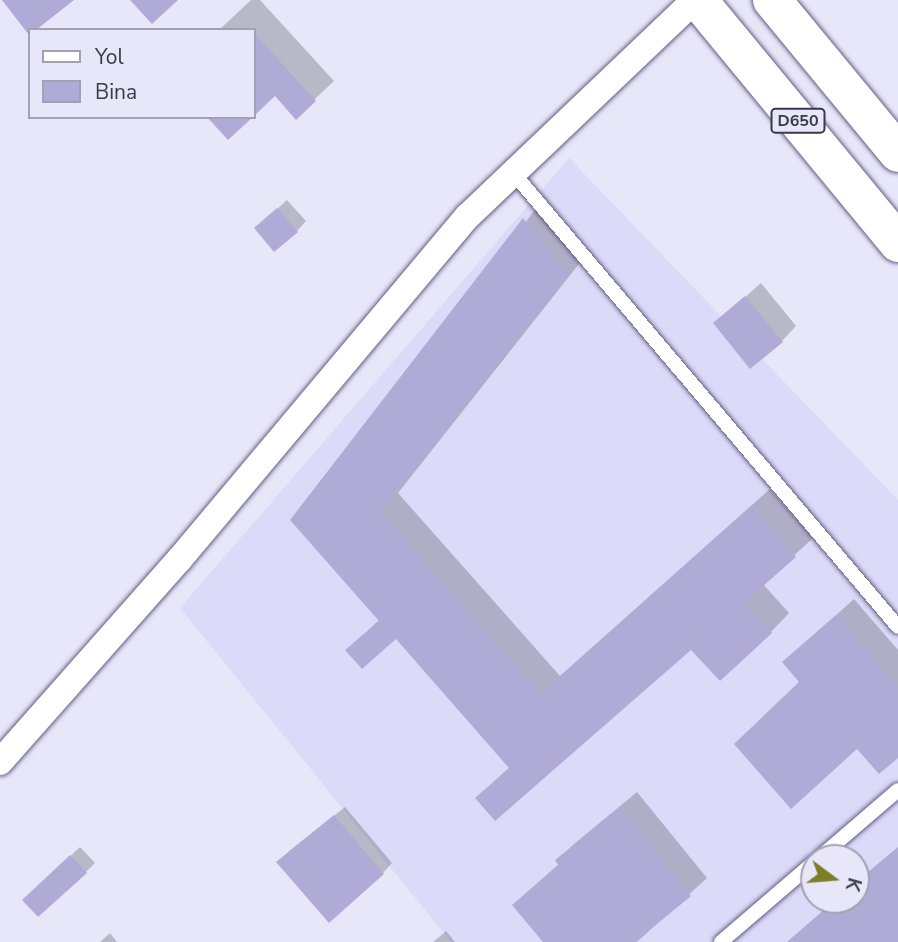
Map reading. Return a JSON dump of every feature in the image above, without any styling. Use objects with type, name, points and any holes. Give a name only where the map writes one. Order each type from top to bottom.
[{"type":"highway","name":"D650","points":[[696,0],[898,243]]},
{"type":"highway","points":[[772,0],[898,153]]},
{"type":"street","points":[[0,762],[179,560],[467,217],[515,175],[696,0]]},
{"type":"lane","points":[[515,175],[898,627]]},
{"type":"lane","points":[[835,844],[898,790]]},
{"type":"lane","points":[[721,942],[800,874]]},
{"type":"shaded area","points":[[569,158],[898,500],[898,942],[451,942],[180,608]]},
{"type":"building","points":[[2,0],[74,0],[39,28],[28,28],[28,34]]},
{"type":"building","points":[[130,0],[178,0],[152,24]]},
{"type":"building","points":[[256,35],[316,101],[296,120],[275,96],[256,114]]},
{"type":"building","points":[[209,119],[251,119],[228,140]]},
{"type":"building","points":[[277,208],[298,232],[274,252],[254,228]]},
{"type":"building","points":[[523,218],[568,274],[380,512],[540,694],[751,506],[796,557],[744,603],[772,633],[720,681],[691,650],[495,821],[475,798],[509,768],[396,639],[362,669],[345,650],[379,621],[290,520]]},
{"type":"building","points":[[745,296],[783,342],[750,369],[713,323]]},
{"type":"building","points":[[836,615],[898,687],[898,758],[879,774],[857,749],[791,809],[734,744],[799,682],[782,662]]},
{"type":"building","points":[[619,808],[691,896],[635,942],[543,942],[512,905],[558,865],[555,860]]},
{"type":"building","points":[[334,815],[384,874],[329,923],[276,862]]},
{"type":"building","points":[[898,847],[898,942],[787,942],[819,914],[870,914],[870,870]]},
{"type":"building","points":[[70,855],[87,873],[38,917],[22,900]]}]
